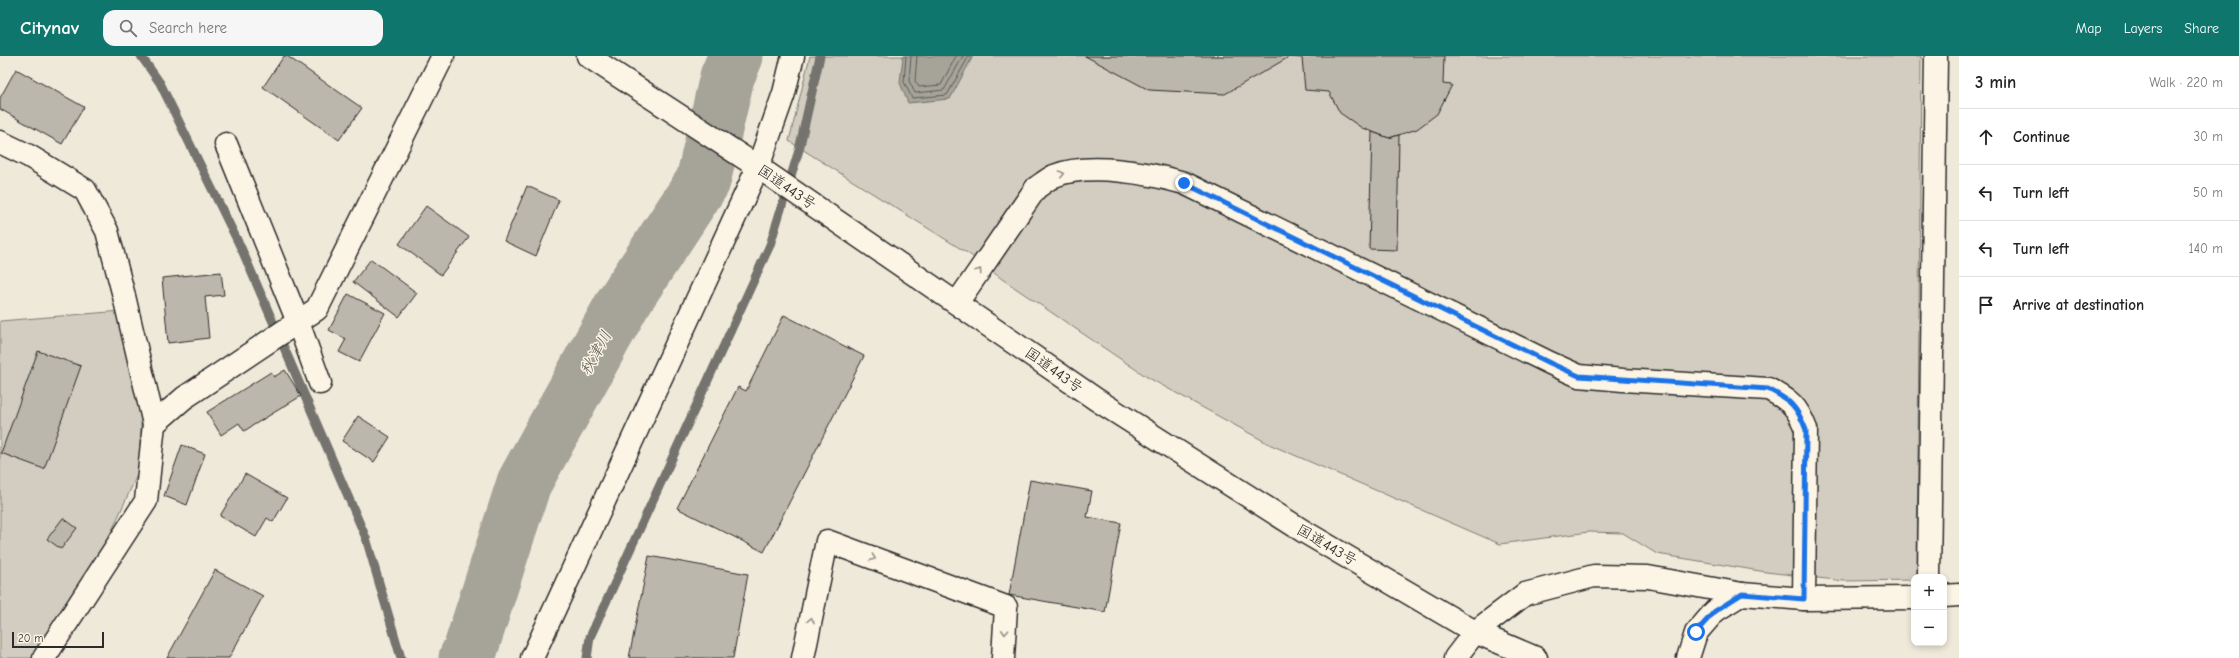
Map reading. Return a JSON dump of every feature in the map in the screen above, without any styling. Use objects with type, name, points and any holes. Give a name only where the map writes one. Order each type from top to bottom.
[{"type":"main road","points":[[154,424],[184,398],[317,309],[443,56]]},
{"type":"main road","name":"国道443号","points":[[588,56],[798,194],[1097,400],[1303,531],[1475,632],[1536,658]]},
{"type":"main road","points":[[532,658],[758,167],[784,93],[793,56]]},
{"type":"main road","points":[[1929,574],[1936,56]]},
{"type":"main road","points":[[0,142],[29,156],[85,190],[107,231],[154,424],[146,501],[44,658]]},
{"type":"main road","points":[[226,144],[320,383]]},
{"type":"main road","points":[[957,303],[1036,188],[1054,176],[1077,171],[1122,171],[1158,176],[1184,183],[1579,376],[1768,389],[1786,398],[1799,412],[1806,430],[1804,599]]},
{"type":"main road","points":[[804,658],[827,540],[1006,607],[1003,658]]},
{"type":"main road","points":[[1455,658],[1475,632],[1525,594],[1594,576],[1648,577],[1742,594],[1804,599],[1911,598]]},
{"type":"main road","points":[[1688,658],[1696,632],[1715,611],[1742,594]]},
{"type":"shaded area","points":[[810,56],[1921,56],[1917,574],[1911,574],[1911,580],[1844,581],[1766,572],[1657,554],[1623,533],[1589,532],[1500,544],[1271,445],[1147,377],[1002,279],[969,254],[789,141]]},
{"type":"shaded area","points":[[121,311],[141,403],[141,466],[96,566],[37,658],[0,658],[0,321]]},
{"type":"water","points":[[903,56],[973,56],[950,99],[908,103],[900,83]]},
{"type":"building","points":[[284,56],[287,56],[362,108],[339,140],[263,87]]},
{"type":"building","points":[[1085,56],[1444,56],[1443,84],[1452,85],[1437,114],[1417,129],[1389,138],[1362,128],[1340,113],[1329,92],[1305,90],[1302,58],[1289,57],[1225,94],[1149,90]]},
{"type":"building","points":[[16,69],[84,107],[62,144],[0,109],[0,98]]},
{"type":"building","points":[[1372,132],[1389,138],[1399,135],[1397,250],[1369,249]]},
{"type":"building","points":[[527,186],[559,200],[536,256],[504,241]]},
{"type":"building","points":[[426,206],[469,237],[441,275],[399,244]]},
{"type":"building","points":[[371,259],[417,293],[399,317],[353,282]]},
{"type":"building","points":[[221,272],[224,295],[205,297],[209,338],[168,343],[162,278]]},
{"type":"building","points":[[348,294],[385,313],[359,362],[339,352],[346,339],[329,330]]},
{"type":"building","points":[[784,315],[864,356],[764,552],[677,508],[738,387],[746,391]]},
{"type":"building","points":[[38,351],[81,366],[44,469],[1,453]]},
{"type":"building","points":[[285,370],[301,396],[244,431],[239,423],[221,435],[207,412],[271,372],[274,377]]},
{"type":"building","points":[[358,416],[390,437],[374,462],[342,441]]},
{"type":"building","points":[[182,445],[205,454],[187,505],[164,496]]},
{"type":"building","points":[[245,474],[287,498],[273,522],[267,518],[256,537],[220,516]]},
{"type":"building","points":[[1030,480],[1092,491],[1087,517],[1121,523],[1105,612],[1009,595]]},
{"type":"building","points":[[63,518],[77,528],[61,549],[47,539]]},
{"type":"building","points":[[649,556],[748,574],[733,658],[629,658]]},
{"type":"building","points":[[215,570],[263,596],[229,658],[167,658]]},
{"type":"waterway","points":[[141,56],[160,83],[242,250],[366,538],[401,658]]},
{"type":"waterway","name":"秋津川","points":[[466,658],[471,648],[524,483],[623,303],[703,181],[727,77],[736,56]]},
{"type":"waterway","points":[[587,658],[590,637],[770,245],[799,150],[820,56]]},
{"type":"route","points":[[1184,183],[1579,376],[1768,389],[1786,398],[1799,412],[1806,430],[1804,599],[1742,594],[1715,611],[1696,632]]}]
